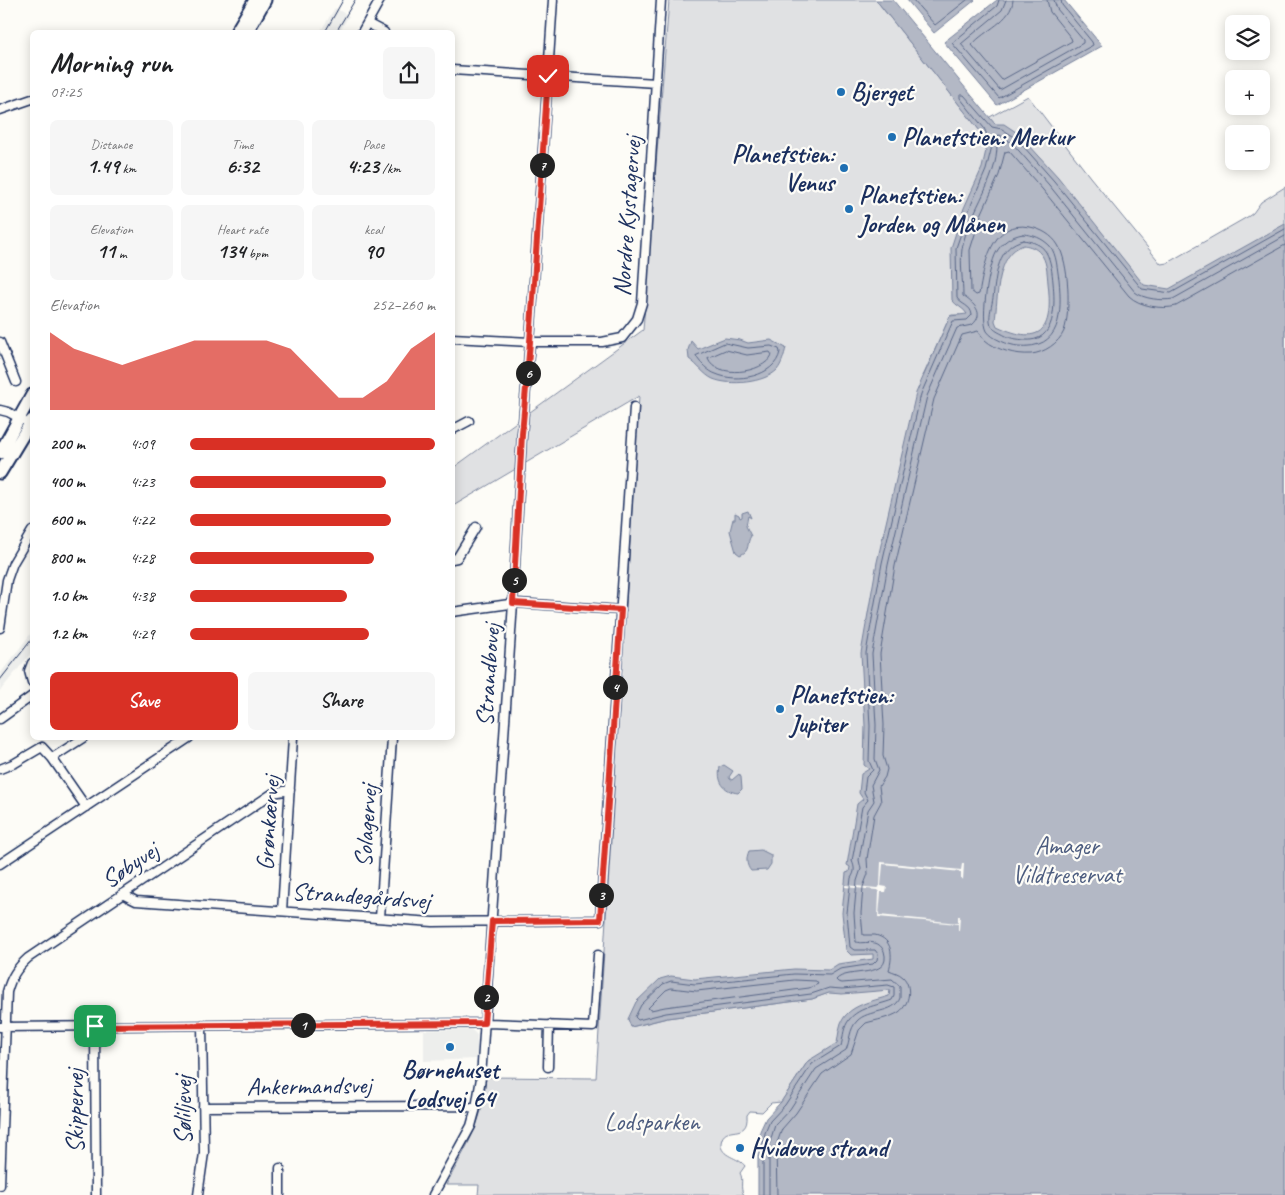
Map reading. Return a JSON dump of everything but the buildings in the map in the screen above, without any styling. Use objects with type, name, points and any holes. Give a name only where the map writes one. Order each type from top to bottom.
[{"type":"main road","points":[[237,30],[255,0]]},
{"type":"main road","points":[[247,30],[265,0]]},
{"type":"main road","points":[[0,453],[30,399]]},
{"type":"main road","points":[[0,473],[30,428]]},
{"type":"street","points":[[363,30],[380,0]]},
{"type":"street","name":"Strandbovej","points":[[433,1195],[471,1126],[481,1078],[513,603],[522,434],[553,0]]},
{"type":"street","name":"Nordre Kystagervej","points":[[455,338],[530,342],[602,342],[622,338],[637,319],[642,303],[662,0]]},
{"type":"street","points":[[367,23],[380,30]]},
{"type":"street","points":[[455,70],[656,83]]},
{"type":"street","points":[[0,110],[30,101]]},
{"type":"street","points":[[0,342],[16,382]]},
{"type":"street","points":[[455,612],[513,603],[621,610],[634,407]]},
{"type":"street","points":[[0,410],[20,417],[30,424]]},
{"type":"street","points":[[455,428],[469,421]]},
{"type":"street","points":[[455,558],[476,527]]},
{"type":"street","points":[[0,628],[6,580],[13,563],[30,535]]},
{"type":"street","name":"Strandegårdsvej","points":[[122,894],[136,901],[433,922],[600,920],[621,610]]},
{"type":"street","points":[[0,718],[30,697]]},
{"type":"street","points":[[52,758],[80,740]]},
{"type":"street","points":[[0,864],[186,740]]},
{"type":"street","name":"Grønkærvej","points":[[282,911],[293,740]]},
{"type":"street","name":"Solagervej","points":[[380,918],[392,740]]},
{"type":"street","points":[[0,769],[16,763],[42,747],[52,758],[86,807]]},
{"type":"street","name":"Søbyvej","points":[[0,1185],[4,991],[18,966],[272,793],[290,790]]},
{"type":"street","points":[[4,1027],[484,1023],[593,1027],[598,954]]},
{"type":"street","name":"Søliljevej","points":[[198,1195],[204,1153],[202,1025]]},
{"type":"street","points":[[548,1067],[549,1025]]},
{"type":"street","name":"Skippervej","points":[[95,1026],[96,1195]]},
{"type":"street","name":"Ankermandsvej","points":[[203,1108],[459,1106],[476,1108]]},
{"type":"street","points":[[280,1168],[280,1195]]},
{"type":"shaded area","points":[[335,8],[349,16],[340,30],[321,30]]},
{"type":"shaded area","points":[[30,635],[30,654],[0,691],[0,674]]},
{"type":"shaded area","name":"Børnehuset Lodsvej 64","points":[[471,1029],[477,1035],[477,1059],[424,1061],[424,1030]]},
{"type":"green space","name":"Lodsparken","points":[[669,0],[876,0],[981,132],[1133,272],[1056,177],[988,118],[1028,96],[1090,177],[1161,264],[1167,263],[1249,216],[1261,202],[1285,187],[1285,1195],[765,1176],[756,1142],[811,1059],[781,1102],[771,1103],[762,1112],[750,1111],[744,1128],[726,1134],[723,1137],[721,1148],[723,1151],[745,1166],[740,1173],[744,1195],[478,1195],[479,1185],[446,1185],[475,1127],[482,1107],[486,1077],[596,1078],[639,396],[455,505],[455,467],[643,330]],"holes":[[[960,315],[923,376],[950,316]],[[667,978],[828,993],[812,999],[667,1018],[631,1027]]]},
{"type":"water","name":"Amager Vildtreservat","points":[[876,0],[893,0],[995,124],[1004,124],[1019,134],[1058,177],[1144,285],[1169,289],[1285,224],[1285,1195],[758,1195],[758,1144],[760,1131],[766,1118],[781,1102],[808,1061],[837,1043],[844,1017],[855,1008],[889,996],[890,990],[842,994],[829,993],[812,999],[667,1018],[631,1027],[628,1019],[636,1002],[660,979],[671,976],[695,979],[794,969],[829,970],[838,964],[873,959],[873,954],[851,955],[846,950],[842,913],[846,873],[849,872],[850,867],[847,865],[857,804],[863,799],[859,793],[861,774],[869,769],[864,765],[865,726],[861,653],[877,562],[916,393],[950,316],[967,314],[952,300],[951,248],[964,208],[982,168],[987,146],[980,131]],"holes":[[[1024,245],[1037,250],[1044,259],[1049,298],[1049,311],[1042,329],[1035,334],[1026,335],[997,326],[995,321],[998,289],[1003,266],[1008,257]]]},
{"type":"water","points":[[907,0],[975,0],[934,33]]},
{"type":"water","points":[[997,0],[1064,0],[1102,46],[997,105],[944,42]]},
{"type":"water","points":[[725,338],[748,343],[771,340],[786,348],[777,370],[764,378],[737,383],[720,381],[710,377],[689,359],[688,350],[691,341],[698,349]]},
{"type":"water","points":[[748,511],[751,518],[748,516],[746,526],[751,536],[746,551],[740,555],[736,552],[730,531],[733,519],[735,519],[735,513],[740,518],[742,513]]},
{"type":"water","points":[[724,765],[733,771],[729,777],[730,779],[732,780],[739,774],[741,777],[742,789],[738,793],[725,788],[720,781],[720,767]]},
{"type":"water","points":[[761,850],[771,855],[771,864],[767,870],[751,871],[747,861],[749,851]]},
{"type":"pier","points":[[881,862],[961,870],[962,864],[964,864],[963,880],[961,879],[961,872],[883,864],[881,886],[887,887],[886,892],[881,892],[879,915],[958,923],[958,916],[960,916],[959,931],[958,924],[878,917],[879,892],[877,890],[845,887],[845,885],[877,888],[880,886]]},
{"type":"tram line","points":[[326,30],[343,0]]},
{"type":"tram line","points":[[337,30],[355,0]]},
{"type":"tram line","points":[[0,680],[30,642]]},
{"type":"place","name":"Bjerget","points":[[841,92]]},
{"type":"place","name":"Planetstien: Merkur","points":[[892,137]]},
{"type":"place","name":"Planetstien: Venus","points":[[844,168]]},
{"type":"place","name":"Planetstien: Jorden og Månen","points":[[849,209]]},
{"type":"place","name":"Planetstien: Jupiter","points":[[780,709]]},
{"type":"place","name":"Børnehuset Lodsvej 64","points":[[450,1047]]},
{"type":"place","name":"Hvidovre strand","points":[[740,1148]]},
{"type":"route","points":[[95,1026],[484,1023],[492,921],[600,920],[621,610],[513,603],[522,434],[548,76]]}]
